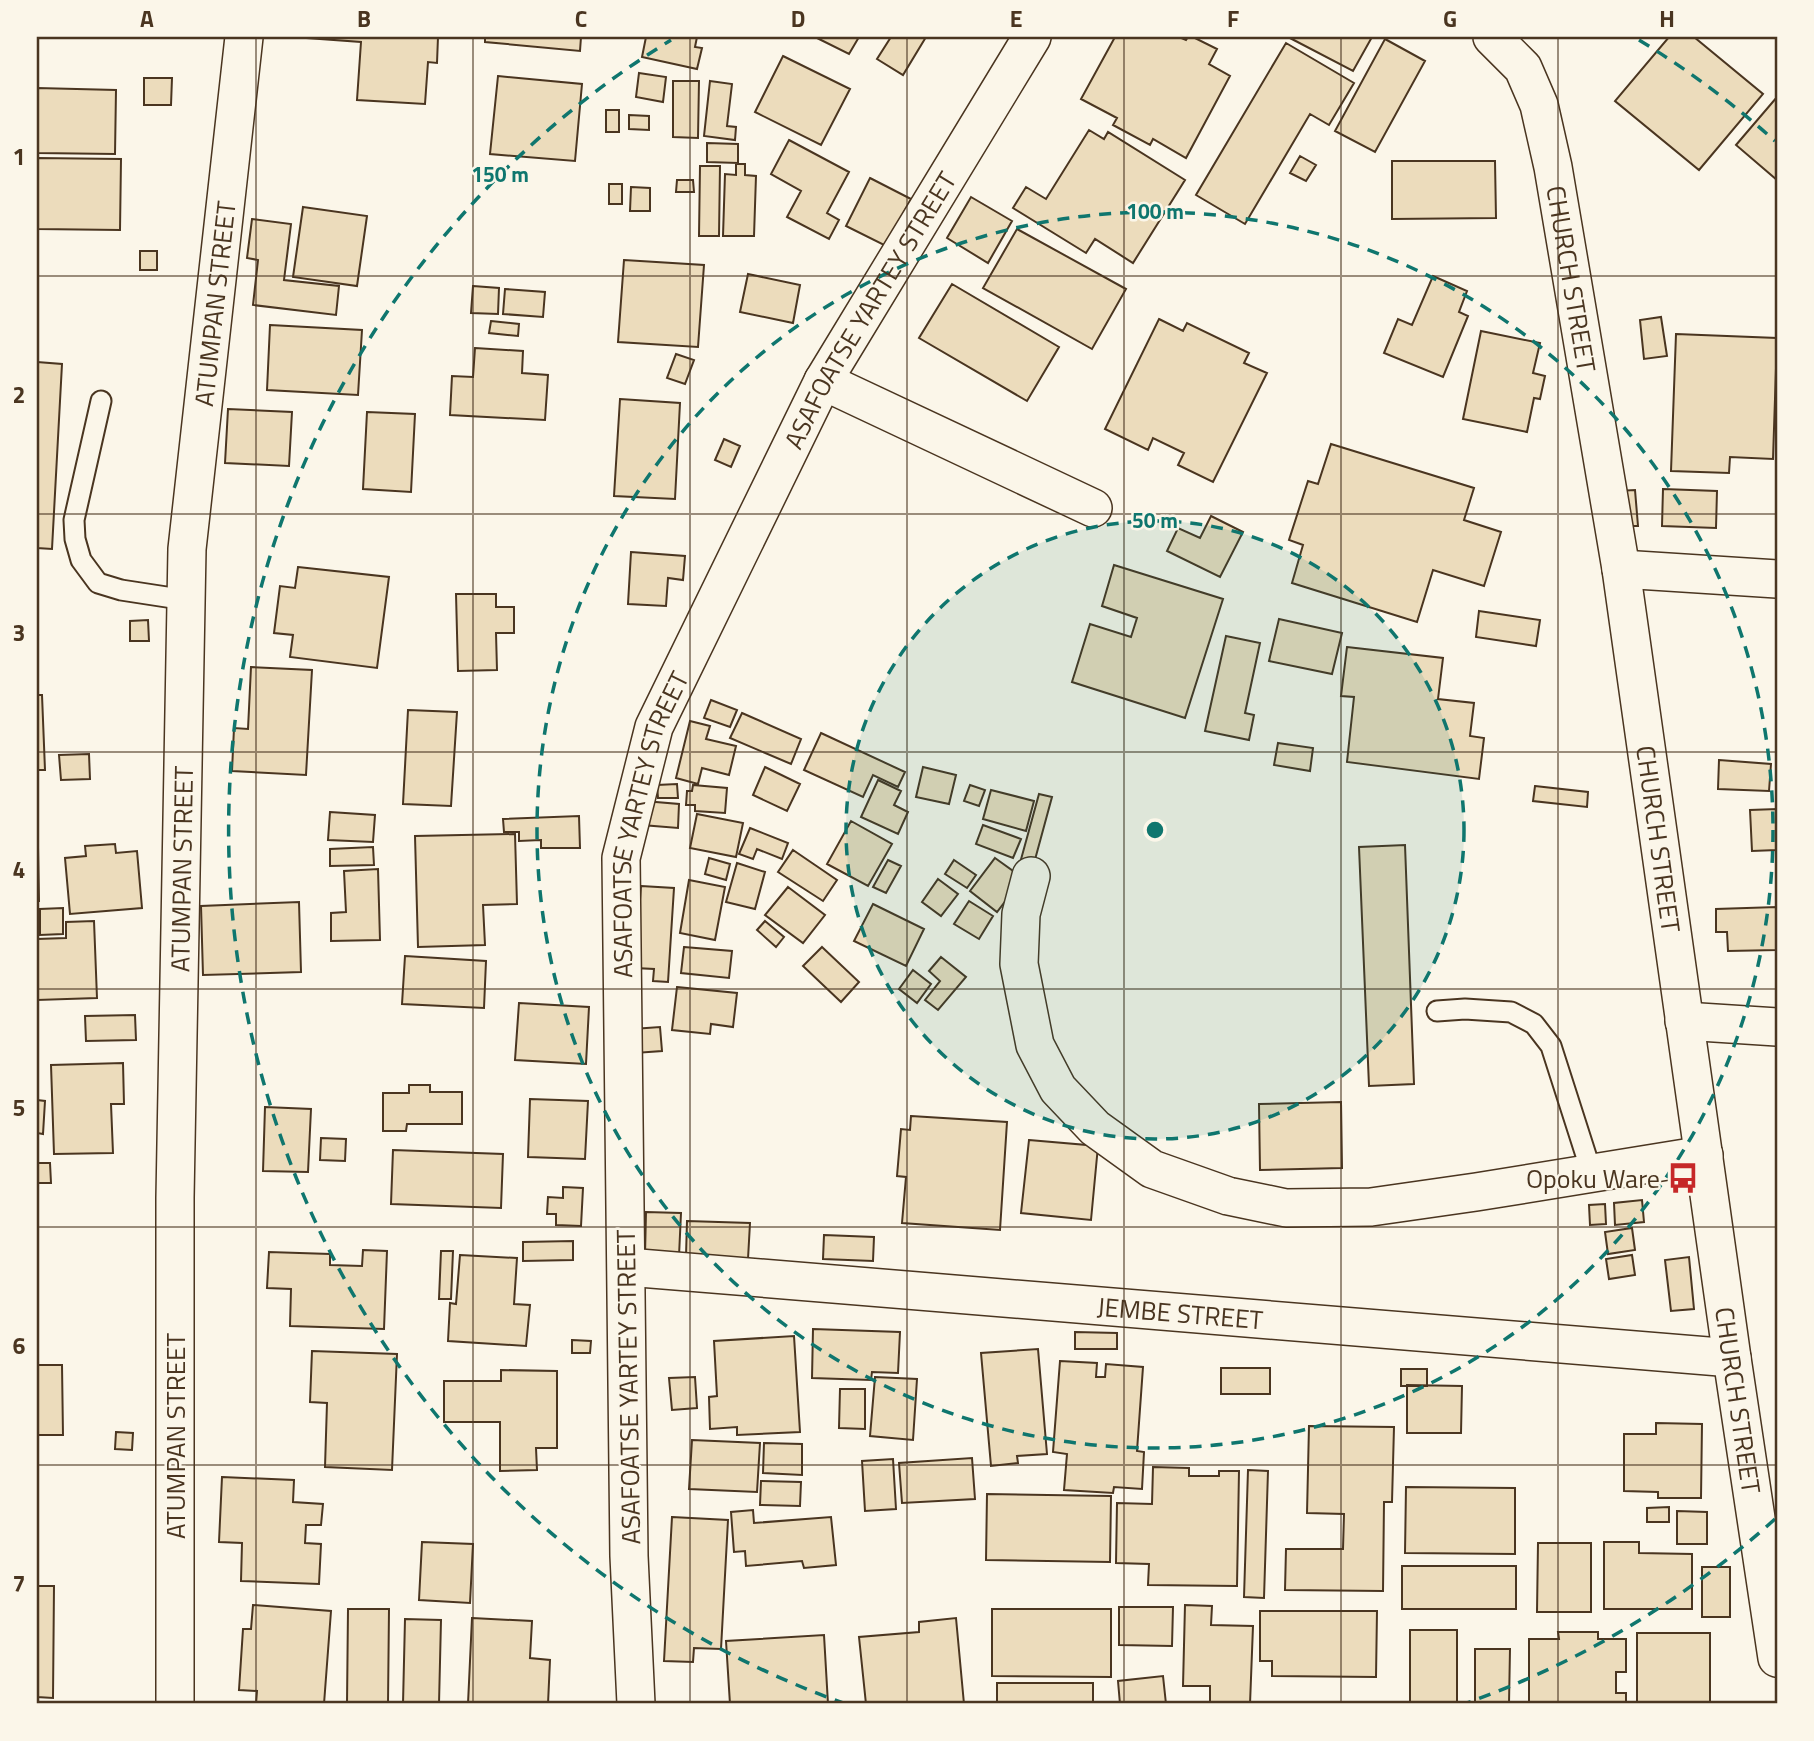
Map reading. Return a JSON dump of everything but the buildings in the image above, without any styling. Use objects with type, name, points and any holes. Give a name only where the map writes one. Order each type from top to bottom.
[{"type":"street","name":"ATUMPAN STREET","points":[[175,1704],[175,1198],[186,600],[190,525],[244,37]]},
{"type":"street","name":"ASAFOATSE YARTEY STREET","points":[[636,1704],[629,1556],[621,858],[654,727],[823,381],[1032,37]]},
{"type":"street","name":"CHURCH STREET","points":[[1492,37],[1522,68],[1539,105],[1553,167],[1621,569],[1777,1658]]},
{"type":"street","points":[[823,381],[1093,508]]},
{"type":"street","points":[[1621,569],[1777,579]]},
{"type":"street","points":[[1031,876],[1021,914],[1019,964],[1035,1045],[1058,1089],[1096,1128],[1152,1169],[1228,1196],[1286,1208],[1371,1207],[1704,1155]]},
{"type":"street","points":[[1684,1021],[1777,1027]]},
{"type":"street","name":"JEMBE STREET","points":[[627,1267],[1732,1358]]},
{"type":"lane","points":[[101,401],[74,520],[75,539],[81,560],[98,583],[121,590],[186,600]]},
{"type":"lane","points":[[1437,1011],[1465,1009],[1511,1012],[1534,1024],[1551,1046],[1592,1174]]},
{"type":"place","name":"Opoku Ware","points":[[1683,1178]]}]
